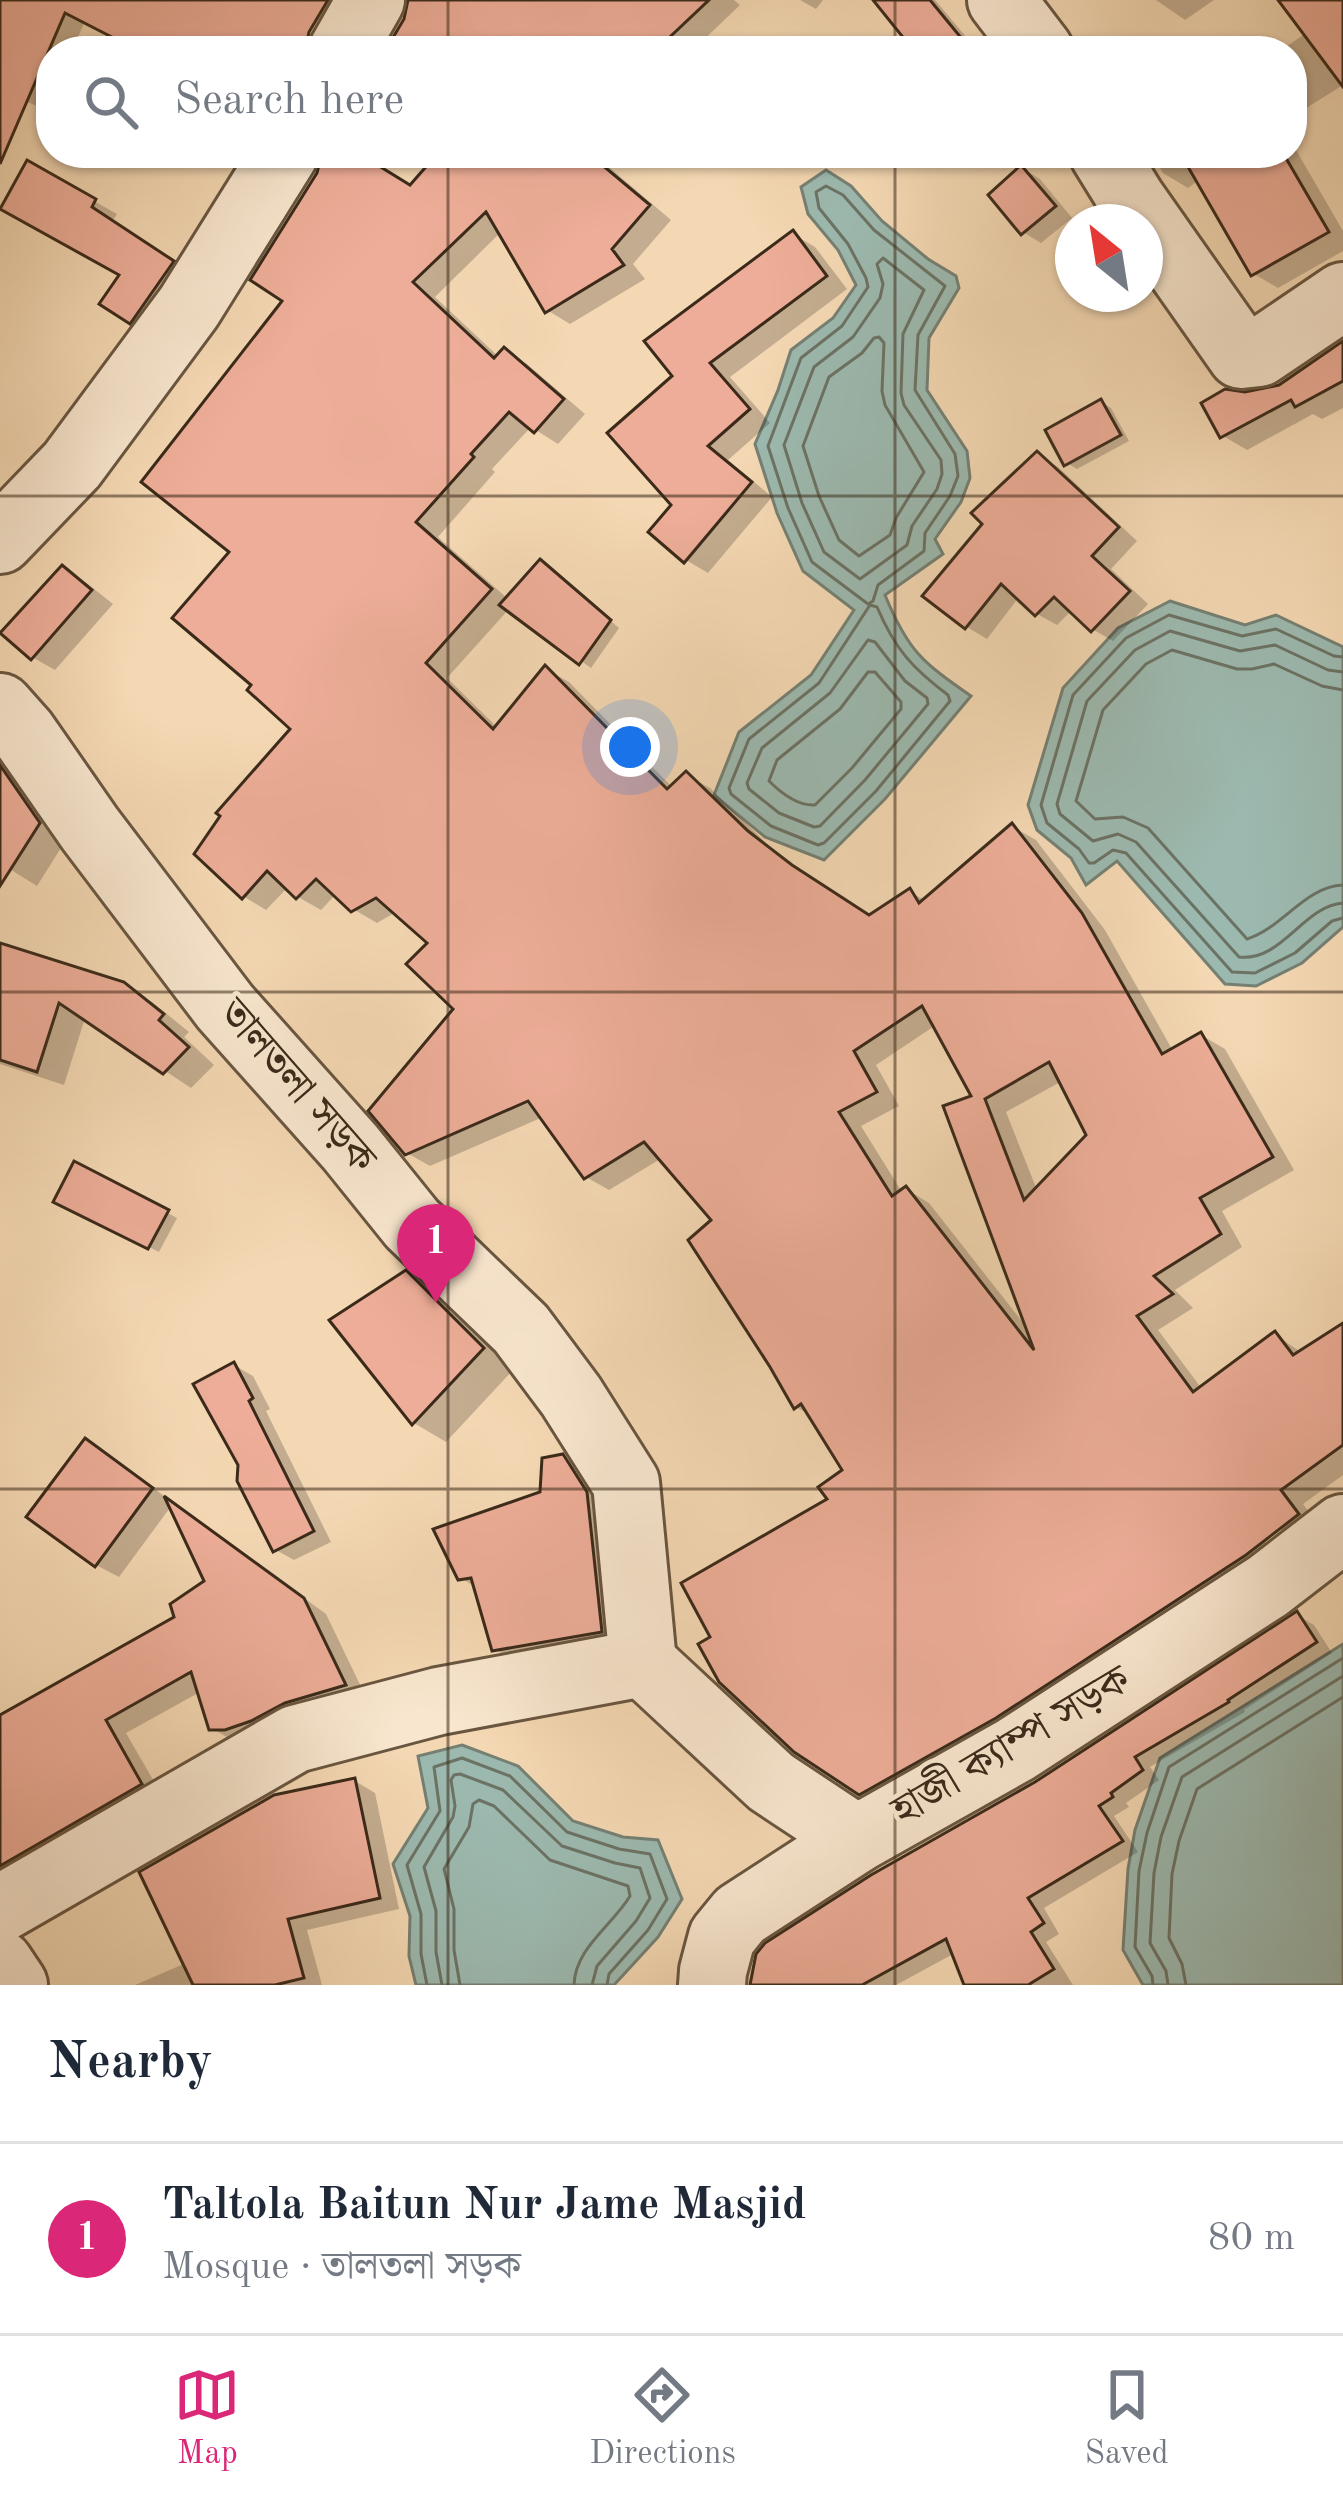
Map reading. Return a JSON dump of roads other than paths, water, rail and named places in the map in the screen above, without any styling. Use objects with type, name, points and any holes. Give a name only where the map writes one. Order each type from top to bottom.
[{"type":"street","points":[[350,36],[370,0]]},
{"type":"street","points":[[1001,0],[1031,36]]},
{"type":"street","points":[[0,540],[72,465],[189,307],[276,168]]},
{"type":"street","points":[[1112,168],[1240,356],[1259,353],[1343,296]]},
{"type":"street","name":"তালতলা সড়ক","points":[[0,707],[225,1007],[412,1224],[521,1329],[572,1396],[626,1484],[644,1663]]},
{"type":"street","name":"হাজী ক্যাম্প সড়ক","points":[[712,1985],[722,1937],[740,1915],[856,1839],[1015,1750],[1268,1586],[1343,1528]]},
{"type":"street","points":[[0,1910],[295,1739],[439,1701],[644,1663],[771,1782],[856,1839]]},
{"type":"street","points":[[0,1964],[14,1985]]},
{"type":"water","points":[[826,170],[851,186],[882,221],[928,259],[956,276],[959,288],[929,338],[927,390],[967,451],[970,478],[961,502],[935,539],[943,554],[885,595],[918,654],[971,696],[885,799],[824,860],[765,837],[714,795],[739,732],[811,675],[854,610],[803,571],[777,513],[755,444],[791,350],[833,318],[856,285],[838,250],[808,214],[801,187]]},
{"type":"water","points":[[1170,601],[1245,625],[1276,615],[1343,647],[1343,927],[1302,963],[1256,986],[1225,984],[1117,861],[1086,885],[1071,858],[1037,830],[1028,805],[1063,688],[1118,628]]},
{"type":"water","points":[[1343,1644],[1343,1985],[1143,1985],[1123,1950],[1128,1869],[1135,1830],[1160,1758]]},
{"type":"water","points":[[462,1745],[518,1766],[573,1821],[623,1837],[658,1840],[682,1899],[658,1937],[614,1985],[416,1985],[409,1956],[410,1916],[393,1864],[428,1808],[418,1756]]},
{"type":"place","name":"Taltola Baitun Nur Jame Masjid","points":[[436,1303]]}]
